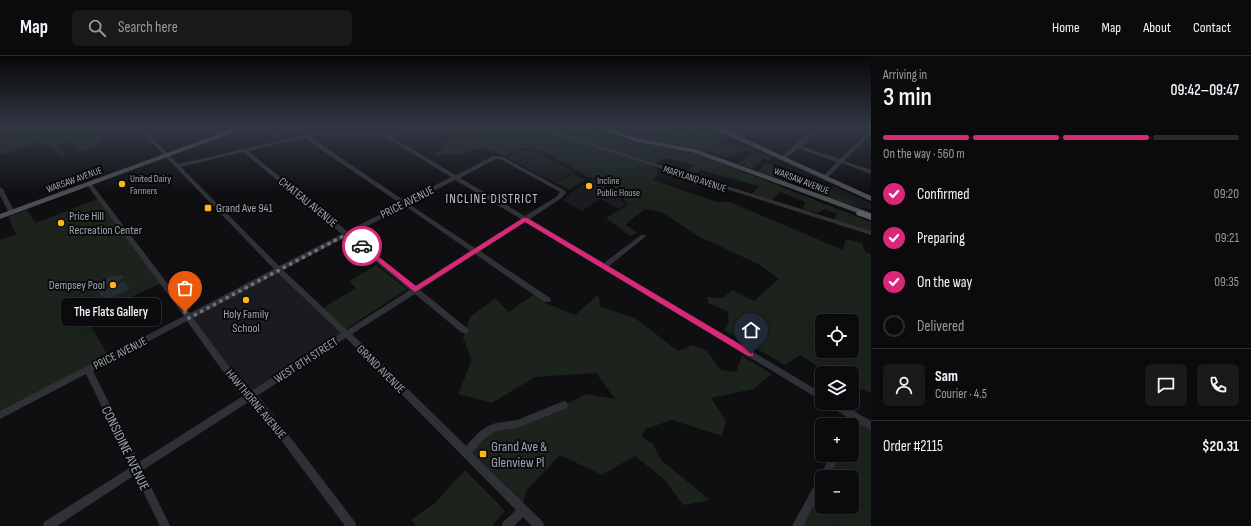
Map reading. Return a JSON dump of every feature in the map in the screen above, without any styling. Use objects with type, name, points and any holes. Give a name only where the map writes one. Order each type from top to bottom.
[{"type":"highway","points":[[860,213],[871,217]]},
{"type":"main road","name":"WARSAW AVENUE","points":[[0,217],[184,149]]},
{"type":"main road","name":"WARSAW AVENUE","points":[[687,149],[860,213]]},
{"type":"main road","points":[[760,149],[871,199]]},
{"type":"street","name":"GRAND AVENUE","points":[[161,149],[279,270],[347,334],[539,526]]},
{"type":"street","points":[[177,166],[249,149]]},
{"type":"street","points":[[325,149],[547,300]]},
{"type":"street","points":[[408,149],[815,393]]},
{"type":"street","name":"MARYLAND AVENUE","points":[[604,149],[871,233]]},
{"type":"street","points":[[782,159],[794,149]]},
{"type":"street","points":[[805,149],[871,172]]},
{"type":"street","points":[[824,178],[854,149]]},
{"type":"street","name":"CHATEAU AVENUE","points":[[244,150],[465,331]]},
{"type":"street","name":"PRICE AVENUE","points":[[0,415],[189,318],[495,157],[501,158],[564,192]]},
{"type":"street","name":"HAWTHORNE AVENUE","points":[[90,184],[242,391],[258,402],[351,526]]},
{"type":"street","points":[[0,189],[12,213]]},
{"type":"street","name":"WEST 8TH STREET","points":[[48,526],[558,198],[564,192]]},
{"type":"street","points":[[604,266],[643,236]]},
{"type":"street","name":"CONSIDINE AVENUE","points":[[88,369],[136,470],[165,526]]},
{"type":"street","points":[[466,453],[480,436],[489,430],[496,427],[517,424],[564,405]]},
{"type":"street","points":[[844,410],[858,418]]},
{"type":"street","points":[[859,419],[871,426]]},
{"type":"street","points":[[797,526],[815,493]]},
{"type":"street","points":[[507,526],[522,510]]},
{"type":"shaded area","points":[[0,149],[19,149],[0,155]]},
{"type":"shaded area","points":[[54,149],[61,149],[65,154],[61,156]]},
{"type":"shaded area","points":[[76,149],[91,149],[78,152]]},
{"type":"shaded area","points":[[441,149],[478,149],[458,155],[446,154],[434,157],[433,155]]},
{"type":"shaded area","points":[[489,149],[518,149],[505,156]]},
{"type":"shaded area","points":[[530,149],[575,171],[555,183],[506,157],[519,150]]},
{"type":"shaded area","points":[[534,149],[680,149],[700,155],[871,222],[871,231],[833,220],[837,214],[824,209],[818,213],[803,209],[805,202],[780,192],[772,201],[751,195],[759,186],[701,170],[693,176],[685,173],[694,165],[665,158],[653,166],[658,173],[653,180],[717,202],[730,202],[843,250],[846,239],[862,243],[865,252],[871,254],[871,393],[859,389],[859,366],[817,366],[800,355],[785,365],[724,330],[729,321],[727,311],[708,303],[707,297],[723,298],[732,290],[754,301],[779,279],[758,264],[700,237],[661,212],[645,209],[628,222],[626,225],[638,233],[630,236],[606,218],[628,205],[615,188],[603,180],[588,177],[539,150]]},
{"type":"shaded area","points":[[700,149],[741,149],[745,150],[727,158]]},
{"type":"shaded area","points":[[740,149],[753,149],[772,158],[768,161]]},
{"type":"shaded area","points":[[752,154],[763,159],[752,169],[738,163]]},
{"type":"shaded area","points":[[766,163],[828,189],[859,204],[853,206],[818,195],[821,190],[794,179],[777,174],[773,177],[758,171]]},
{"type":"shaded area","points":[[573,174],[585,180],[569,190],[556,183]]},
{"type":"shaded area","points":[[593,179],[602,183],[627,204],[619,209],[600,199],[582,211],[563,200],[572,192]]},
{"type":"shaded area","points":[[834,186],[871,203],[871,210],[853,206],[858,204],[828,189]]},
{"type":"shaded area","name":"Price Hill Recreation Center","points":[[100,198],[163,282],[87,318],[109,358],[0,415],[0,240],[16,234],[8,217],[27,210],[35,223]]},
{"type":"shaded area","points":[[376,265],[407,289],[346,329],[323,308],[356,288],[349,281]]},
{"type":"shaded area","points":[[279,270],[347,334],[249,396],[189,317]]},
{"type":"shaded area","points":[[118,275],[125,276],[118,282],[118,284],[124,281],[129,289],[104,301],[97,289],[105,286],[107,289],[109,288],[106,283],[102,282],[109,277]]},
{"type":"shaded area","points":[[533,295],[543,302],[575,315],[598,295],[601,307],[635,318],[678,351],[693,345],[707,351],[721,370],[736,372],[742,356],[772,374],[753,389],[711,398],[726,421],[722,436],[672,420],[645,429],[642,437],[653,444],[662,461],[710,500],[683,505],[664,479],[635,456],[602,475],[560,455],[526,491],[522,510],[466,453],[480,437],[557,409],[586,394],[615,399],[596,373],[535,377],[492,403],[458,394],[472,360],[463,338],[470,317],[495,298],[509,312]]},
{"type":"shaded area","points":[[859,419],[871,426],[871,526],[797,526],[815,492],[815,514],[859,514],[859,470],[827,470],[832,462],[859,462]]},
{"type":"shaded area","points":[[465,470],[505,511],[492,526],[416,526],[411,520],[435,503]]},
{"type":"way so far","points":[[185,312],[189,318],[347,234],[362,246]]},
{"type":"place","name":"United Dairy Farmers","points":[[122,184]]},
{"type":"place","name":"Incline Public House","points":[[589,186]]},
{"type":"place","name":"Grand Ave 941","points":[[208,208]]},
{"type":"place","name":"Price Hill Recreation Center","points":[[61,223]]},
{"type":"place","name":"Dempsey Pool","points":[[113,285]]},
{"type":"place","name":"Holy Family School","points":[[246,300]]},
{"type":"place","name":"The Flats Gallery","points":[[185,312]]},
{"type":"place","name":"Grand Ave & Glenview Pl","points":[[483,454]]},
{"type":"district","name":"INCLINE DISTRICT","points":[[492,198]]},
{"type":"route","points":[[362,246],[415,289],[525,219],[751,354]]}]
